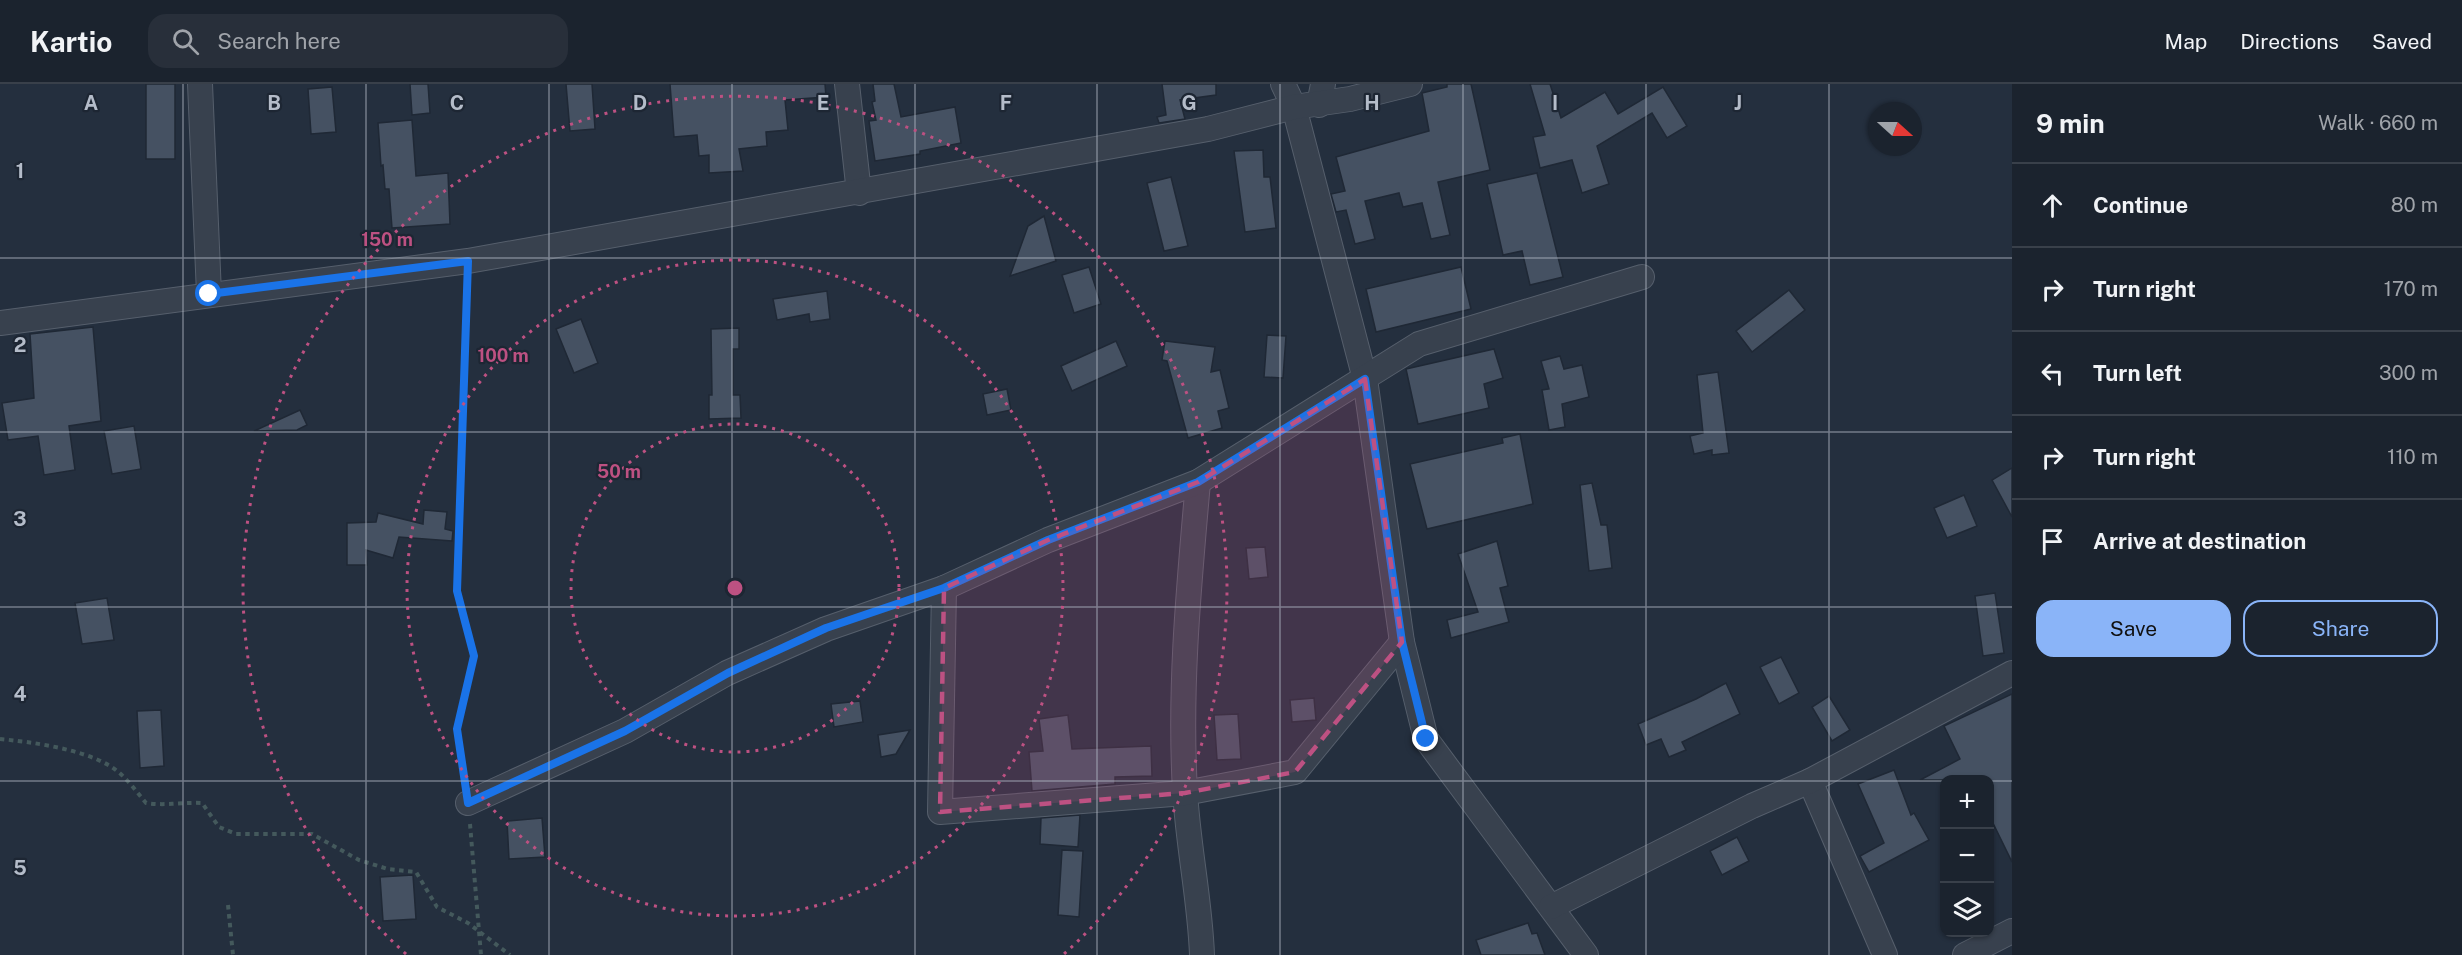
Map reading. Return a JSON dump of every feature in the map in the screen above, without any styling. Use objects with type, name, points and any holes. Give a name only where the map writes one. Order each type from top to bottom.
[{"type":"street","points":[[200,84],[209,294]]},
{"type":"street","points":[[847,84],[859,193]]},
{"type":"street","points":[[1283,84],[1294,107],[1365,379],[1402,642],[1426,739],[1586,955]]},
{"type":"street","points":[[0,323],[468,261],[1208,129],[1294,107],[1321,94],[1410,84]]},
{"type":"street","points":[[468,803],[625,731],[728,673],[826,628],[944,588],[1048,540],[1198,482],[1419,344],[1642,277]]},
{"type":"street","points":[[1198,482],[1184,640],[1185,793],[1202,955]]},
{"type":"street","points":[[944,588],[940,812],[1185,793],[1295,772],[1402,642]]},
{"type":"street","points":[[1551,908],[1752,806],[1810,781],[2012,673]]},
{"type":"street","points":[[1810,781],[1885,955]]},
{"type":"street","points":[[1965,955],[2012,931]]},
{"type":"path","points":[[468,261],[457,591],[474,656],[457,729],[468,803],[481,955]]},
{"type":"path","points":[[0,739],[28,742],[109,765],[127,780],[146,803],[165,806],[177,802],[202,803],[219,827],[237,834],[312,834],[358,861],[388,869],[416,872],[437,908],[468,923],[510,955]]},
{"type":"path","points":[[228,905],[233,955]]},
{"type":"highlighted area","points":[[1365,379],[1402,642],[1295,772],[1185,793],[940,812],[944,588],[1048,540],[1198,482]]},
{"type":"building","points":[[146,84],[175,84],[175,159],[146,159]]},
{"type":"building","points":[[410,84],[428,84],[430,113],[412,115]]},
{"type":"building","points":[[566,84],[592,84],[595,129],[570,131]]},
{"type":"building","points":[[670,84],[825,84],[826,97],[785,100],[788,130],[766,132],[767,146],[739,149],[743,171],[709,173],[709,155],[699,156],[697,135],[674,137]]},
{"type":"building","points":[[873,84],[894,84],[901,117],[955,107],[961,143],[920,151],[920,154],[875,161],[869,121],[876,120],[872,102],[875,101]]},
{"type":"building","points":[[1162,84],[1216,84],[1216,95],[1180,100],[1185,119],[1159,123],[1157,117],[1166,115]]},
{"type":"building","points":[[1447,84],[1471,84],[1490,170],[1438,182],[1450,235],[1431,239],[1422,203],[1403,207],[1399,193],[1365,201],[1375,239],[1355,244],[1346,210],[1336,212],[1331,194],[1345,191],[1336,157],[1429,131],[1422,93],[1447,87]]},
{"type":"building","points":[[1530,84],[1550,84],[1561,118],[1605,92],[1618,114],[1663,87],[1687,126],[1667,138],[1652,113],[1597,146],[1609,184],[1582,193],[1572,160],[1540,168],[1533,137],[1545,135]]},
{"type":"building","points":[[332,87],[336,132],[311,134],[308,89]]},
{"type":"building","points":[[412,120],[416,176],[448,173],[450,224],[392,228],[389,189],[385,189],[383,165],[381,166],[378,123]]},
{"type":"building","points":[[1263,150],[1264,177],[1270,177],[1276,228],[1245,232],[1234,151]]},
{"type":"building","points":[[1537,173],[1563,277],[1530,285],[1522,251],[1503,255],[1487,184]]},
{"type":"building","points":[[1171,177],[1188,246],[1164,251],[1147,183]]},
{"type":"building","points":[[1044,216],[1056,261],[1010,276],[1028,226]]},
{"type":"building","points":[[1089,267],[1101,304],[1074,313],[1062,275]]},
{"type":"building","points":[[1461,267],[1471,309],[1376,332],[1366,289]]},
{"type":"building","points":[[1789,290],[1805,310],[1752,352],[1736,331]]},
{"type":"building","points":[[827,291],[830,319],[810,322],[809,314],[777,320],[773,299]]},
{"type":"building","points":[[581,319],[598,363],[574,373],[556,329]]},
{"type":"building","points":[[93,327],[101,421],[69,426],[75,470],[44,475],[38,436],[8,440],[2,403],[34,398],[30,334]]},
{"type":"building","points":[[739,328],[739,349],[733,349],[733,395],[740,395],[741,418],[709,419],[709,395],[712,395],[711,329]]},
{"type":"building","points":[[1267,335],[1286,336],[1283,378],[1264,377]]},
{"type":"building","points":[[1116,341],[1127,366],[1072,391],[1061,366]]},
{"type":"building","points":[[1165,341],[1215,347],[1211,372],[1220,370],[1229,408],[1218,411],[1222,428],[1188,438],[1167,361],[1162,360]]},
{"type":"building","points":[[1494,349],[1503,378],[1484,384],[1489,408],[1418,424],[1406,369]]},
{"type":"building","points":[[1560,356],[1564,369],[1582,365],[1589,397],[1562,404],[1565,427],[1549,430],[1542,390],[1549,389],[1541,361]]},
{"type":"building","points":[[1718,372],[1729,453],[1712,455],[1712,450],[1694,454],[1690,436],[1703,433],[1697,375]]},
{"type":"building","points":[[1007,389],[1011,410],[987,415],[983,394]]},
{"type":"building","points":[[300,410],[307,425],[297,430],[254,431]]},
{"type":"building","points":[[134,426],[141,469],[112,474],[104,431]]},
{"type":"building","points":[[1520,434],[1533,504],[1427,529],[1410,464],[1503,443],[1502,438]]},
{"type":"building","points":[[2012,468],[2012,517],[1992,480]]},
{"type":"building","points":[[1592,483],[1601,525],[1607,525],[1612,568],[1589,571],[1580,485]]},
{"type":"building","points":[[1964,495],[1977,526],[1947,538],[1934,508]]},
{"type":"building","points":[[424,510],[447,512],[445,529],[453,531],[452,541],[399,537],[393,558],[366,550],[367,565],[347,565],[347,523],[376,522],[378,513],[423,524]]},
{"type":"building","points":[[1497,541],[1508,586],[1500,588],[1509,622],[1451,638],[1447,620],[1478,612],[1458,554]]},
{"type":"building","points":[[1265,547],[1268,577],[1249,579],[1246,548]]},
{"type":"building","points":[[1995,593],[2004,653],[1983,656],[1975,596]]},
{"type":"building","points":[[107,598],[114,640],[82,644],[75,603]]},
{"type":"building","points":[[1781,657],[1799,693],[1779,704],[1760,667]]},
{"type":"building","points":[[1726,683],[1740,714],[1682,742],[1686,750],[1669,757],[1661,739],[1646,745],[1638,724],[1696,699]]},
{"type":"building","points":[[2012,694],[2012,862],[1994,825],[1994,775],[1940,775],[1940,780],[1920,780],[1960,759],[1944,726]]},
{"type":"building","points":[[1829,696],[1850,730],[1832,741],[1812,707]]},
{"type":"building","points":[[1314,698],[1316,720],[1292,722],[1290,700]]},
{"type":"building","points":[[860,701],[863,722],[834,727],[831,704]]},
{"type":"building","points":[[161,710],[164,766],[140,768],[137,711]]},
{"type":"building","points":[[1238,714],[1241,759],[1217,760],[1214,715]]},
{"type":"building","points":[[1068,715],[1072,749],[1151,746],[1152,776],[1115,777],[1115,784],[1032,791],[1029,752],[1043,751],[1039,719]]},
{"type":"building","points":[[910,730],[896,754],[881,757],[878,735]]},
{"type":"building","points":[[1894,770],[1911,815],[1914,813],[1929,840],[1869,872],[1860,856],[1884,843],[1858,784]]},
{"type":"building","points":[[1080,815],[1078,847],[1040,844],[1041,818]]},
{"type":"building","points":[[542,818],[545,857],[509,859],[507,821]]},
{"type":"building","points":[[1737,837],[1749,861],[1722,875],[1710,851]]},
{"type":"building","points":[[1062,850],[1083,851],[1079,917],[1058,915]]},
{"type":"building","points":[[413,875],[416,919],[383,921],[380,877]]},
{"type":"building","points":[[1528,923],[1532,934],[1537,933],[1545,955],[1481,955],[1476,940]]},
{"type":"route","points":[[209,294],[468,261],[457,591],[474,656],[457,729],[468,803],[625,731],[728,673],[826,628],[944,588],[1048,540],[1198,482],[1365,379],[1402,642],[1426,739]]}]
